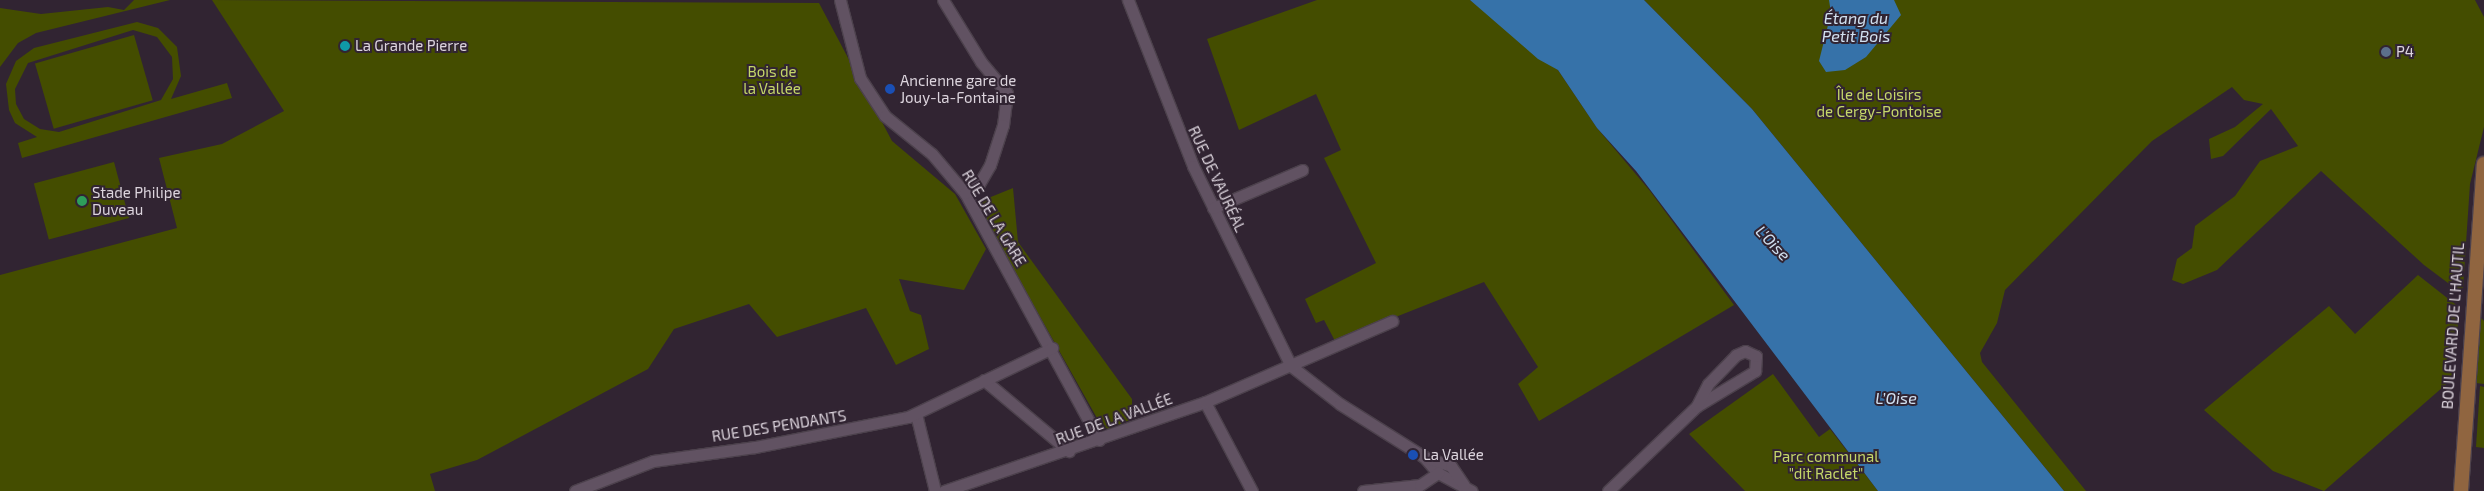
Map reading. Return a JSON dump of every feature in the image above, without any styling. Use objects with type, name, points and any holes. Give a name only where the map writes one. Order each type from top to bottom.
[{"type":"main road","name":"BOULEVARD DE L'HAUTIL","points":[[2461,491],[2472,286],[2484,164]]},
{"type":"street","name":"RUE DE LA GARE","points":[[840,0],[853,62],[879,109],[932,154],[965,193],[1052,348],[1099,440]]},
{"type":"street","points":[[942,0],[981,62],[1006,93],[1003,125],[990,166],[978,186],[965,193]]},
{"type":"street","name":"RUE DE VAURÉAL","points":[[1128,0],[1213,208],[1291,366]]},
{"type":"street","points":[[1213,208],[1302,170]]},
{"type":"street","name":"RUE DE LA VALLÉE","points":[[944,491],[1069,451],[1206,402],[1392,321]]},
{"type":"street","name":"RUE DES PENDANTS","points":[[575,491],[654,461],[755,447],[916,414],[1052,348]]},
{"type":"street","points":[[1608,491],[1697,406],[1755,371],[1756,356],[1745,351],[1736,355],[1708,384],[1697,406]]},
{"type":"street","points":[[1291,366],[1340,404],[1424,457],[1451,466],[1468,488]]},
{"type":"street","points":[[984,380],[1069,451]]},
{"type":"street","points":[[1206,402],[1252,491]]},
{"type":"street","points":[[916,414],[934,491]]},
{"type":"street","points":[[1424,457],[1438,473],[1468,488]]},
{"type":"street","points":[[1363,491],[1420,485],[1438,473]]},
{"type":"green space","points":[[134,0],[170,0],[36,33],[18,43],[0,67],[0,8],[41,14],[108,7],[124,10]]},
{"type":"green space","name":"Bois de la Vallée","points":[[212,0],[819,3],[892,141],[955,194],[986,249],[964,290],[899,279],[910,311],[921,315],[929,349],[896,365],[866,308],[777,337],[749,304],[674,329],[648,369],[477,460],[430,474],[435,491],[0,491],[0,275],[177,228],[159,158],[222,144],[284,111]]},
{"type":"green space","points":[[1317,0],[1470,0],[1558,70],[1597,128],[1650,191],[1734,305],[1539,421],[1518,384],[1538,367],[1484,282],[1335,341],[1324,320],[1316,323],[1305,299],[1376,263],[1324,158],[1341,150],[1316,94],[1239,130],[1207,39]]},
{"type":"green space","name":"Île de Loisirs de Cergy-Pontoise","points":[[1644,0],[2475,0],[2484,17],[2484,127],[2470,184],[2463,288],[2460,292],[2424,265],[2321,171],[2217,270],[2183,284],[2172,280],[2177,259],[2192,248],[2195,226],[2235,196],[2260,161],[2298,146],[2271,109],[2223,156],[2211,159],[2209,139],[2235,127],[2263,104],[2244,100],[2232,87],[2152,141],[2005,290],[1997,323],[1980,353],[1982,362],[2086,491],[2064,491],[1752,109]]},
{"type":"green space","points":[[137,22],[158,28],[177,47],[181,76],[171,99],[227,83],[232,98],[22,158],[18,143],[37,137],[15,123],[9,110],[6,84],[16,61],[34,48]],"holes":[[[133,30],[157,37],[172,57],[173,79],[161,100],[59,132],[40,129],[24,119],[16,104],[15,89],[28,63]]]},
{"type":"green space","points":[[134,35],[153,100],[54,129],[35,63]]},
{"type":"green space","name":"Stade Philipe Duveau","points":[[114,162],[129,218],[49,240],[34,183]]},
{"type":"green space","points":[[1013,188],[1018,242],[1132,399],[1132,419],[1109,429],[1102,427],[976,203]]},
{"type":"green space","points":[[2418,275],[2460,308],[2451,380],[2324,491],[2273,471],[2204,410],[2329,306],[2355,334]]},
{"type":"green space","points":[[2481,318],[2484,321],[2484,384],[2476,383]]},
{"type":"green space","name":"Parc communal \"dit Raclet\"","points":[[1773,374],[1819,437],[1830,429],[1878,491],[1745,491],[1689,434]]},
{"type":"green space","points":[[2480,386],[2484,387],[2484,448],[2476,447]]},
{"type":"water","name":"L’Oise","points":[[1470,0],[1644,0],[1752,109],[2064,491],[1878,491],[1636,171],[1597,128],[1558,70],[1538,59]]},
{"type":"water","name":"Étang du Petit Bois","points":[[1829,0],[1894,0],[1901,15],[1866,57],[1845,70],[1826,72],[1819,61],[1831,13]]},
{"type":"place","name":"La Grande Pierre","points":[[345,46]]},
{"type":"place","name":"P4","points":[[2386,52]]},
{"type":"place","name":"Ancienne gare de Jouy-la-Fontaine","points":[[890,89]]},
{"type":"place","name":"Stade Philipe Duveau","points":[[82,201]]},
{"type":"place","name":"La Vallée","points":[[1413,455]]},
{"type":"water label","name":"L'Oise","points":[[1773,243]]}]
